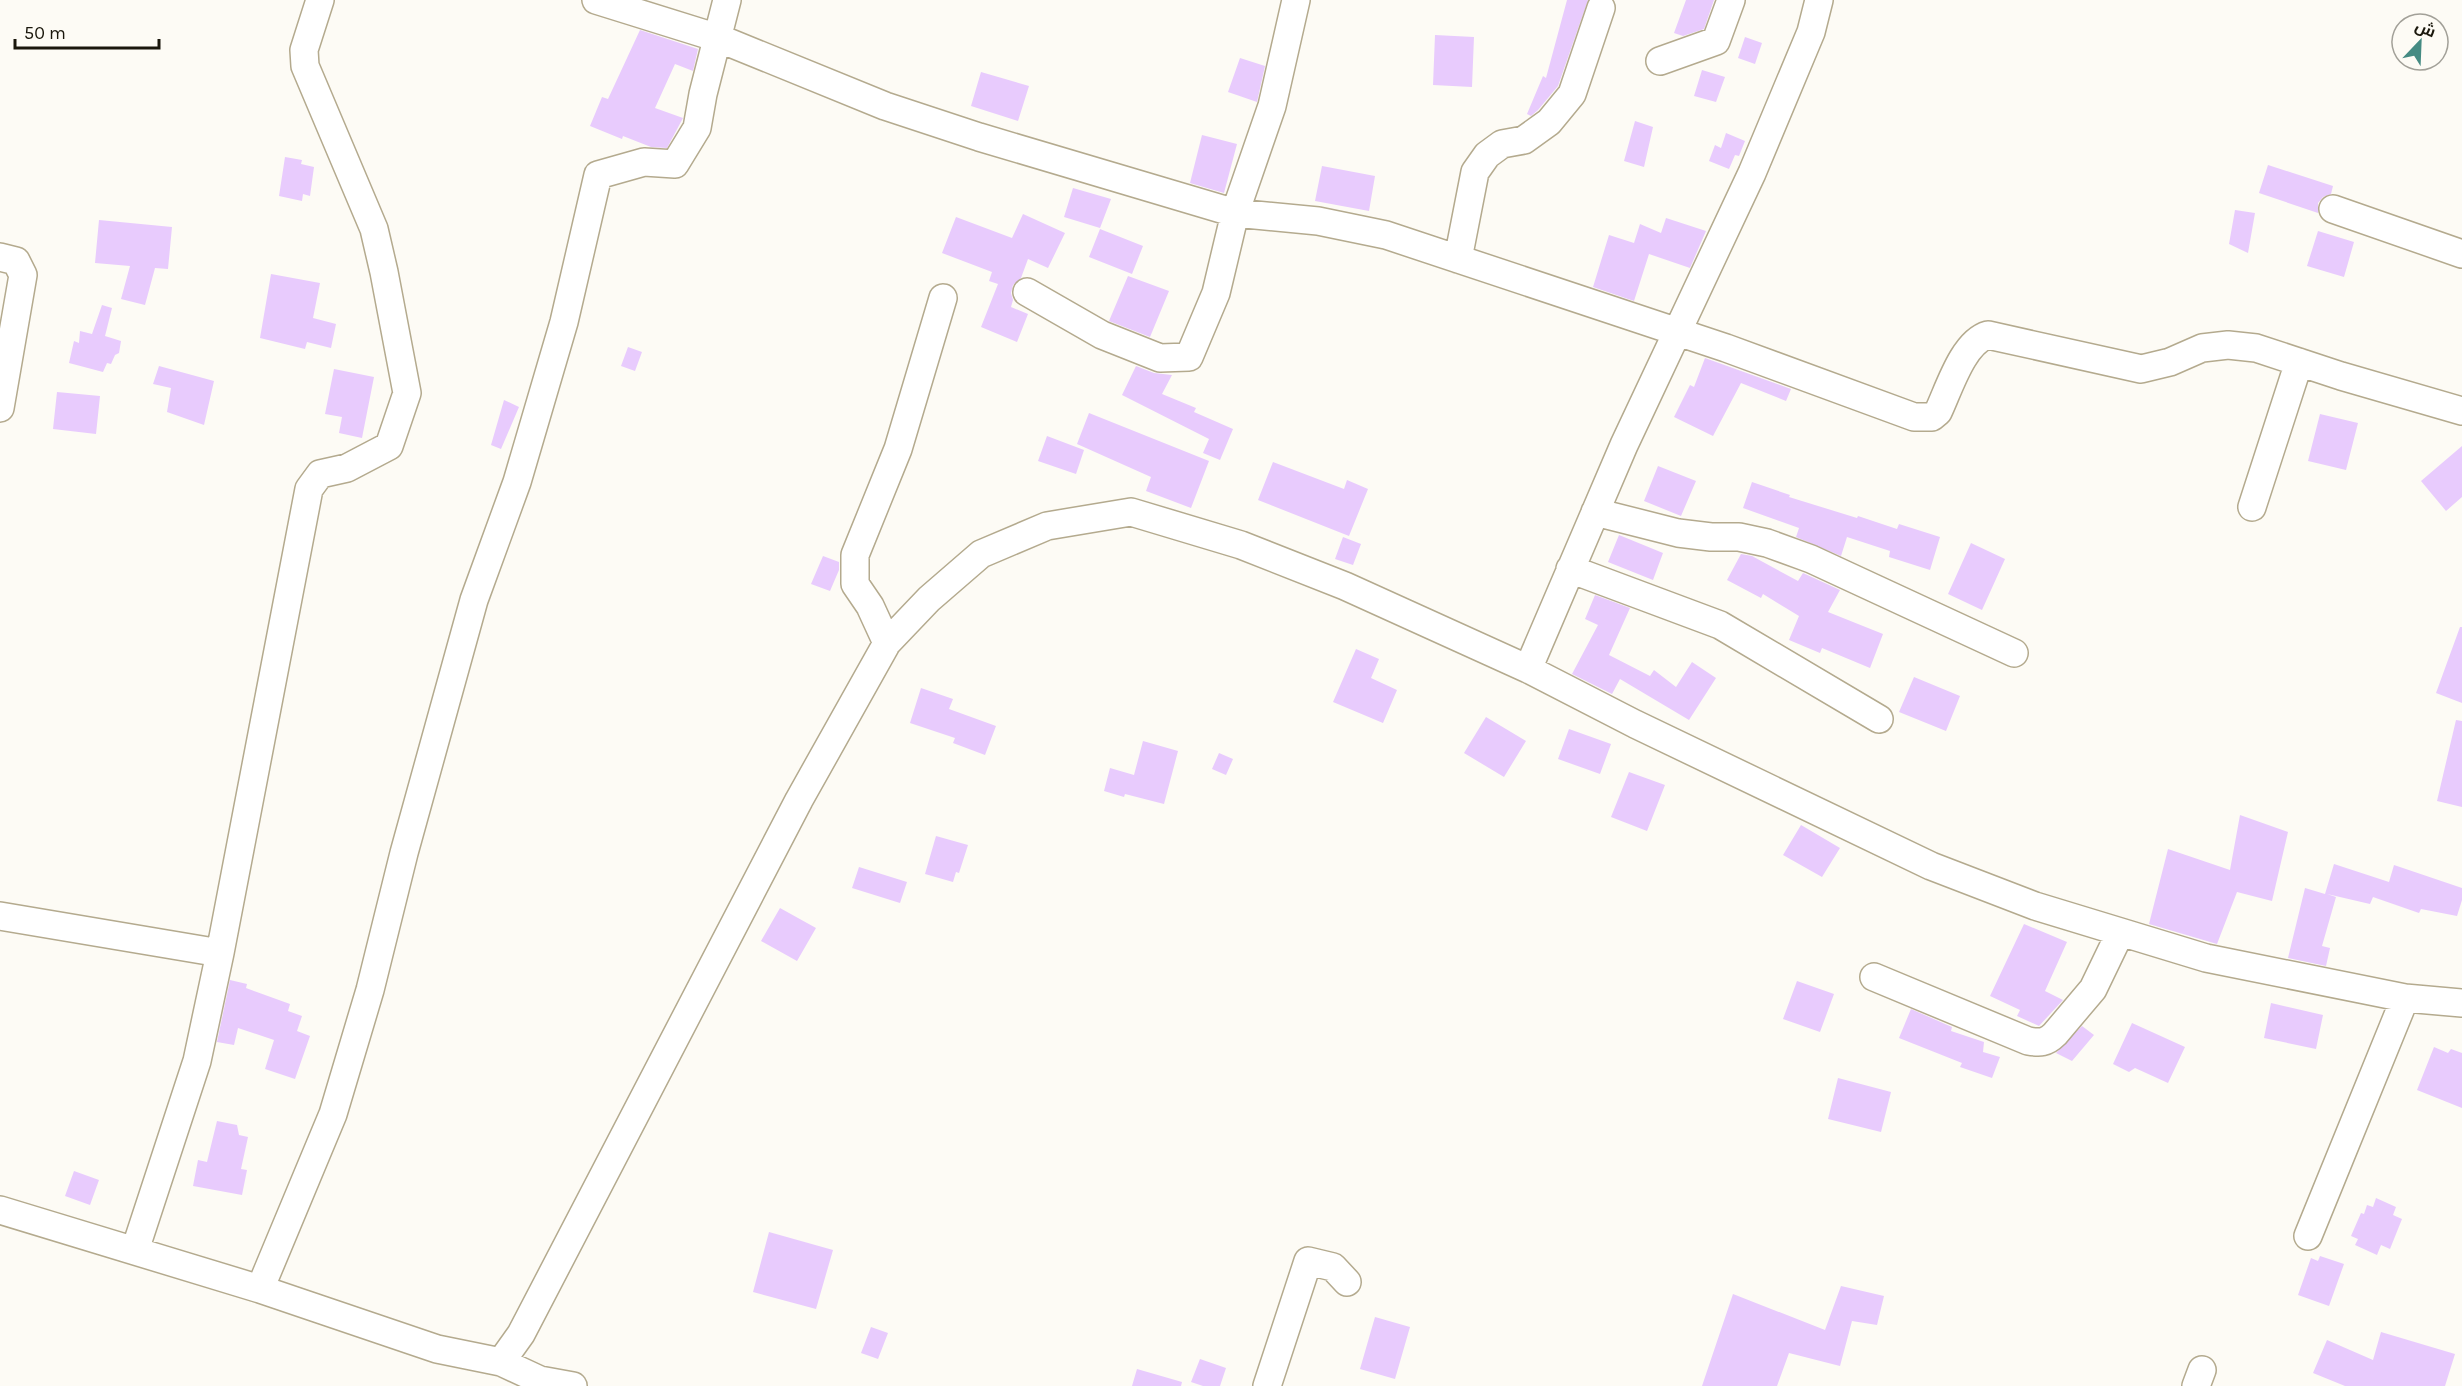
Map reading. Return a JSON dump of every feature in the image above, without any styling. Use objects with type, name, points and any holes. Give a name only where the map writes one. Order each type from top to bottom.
[{"type":"street","points":[[135,1250],[197,1062],[309,489],[320,474],[347,468],[389,446],[407,393],[374,229],[305,66],[304,50],[320,0]]},
{"type":"street","points":[[596,0],[718,38],[885,106],[1235,213],[1318,220],[1386,235],[1676,331],[1884,407],[1924,419],[1932,417],[1938,411],[1968,348],[1978,338],[1988,335],[2141,369],[2170,362],[2202,348],[2228,345],[2256,348],[2462,411]]},
{"type":"street","points":[[260,1289],[333,1114],[370,990],[404,853],[474,600],[517,482],[564,322],[598,175],[644,162],[675,164],[697,128],[703,94],[727,0]]},
{"type":"street","points":[[1027,292],[1102,334],[1160,358],[1189,357],[1216,292],[1235,213],[1272,106],[1296,0]]},
{"type":"street","points":[[1660,61],[1716,41],[1731,0]]},
{"type":"street","points":[[1528,669],[1676,331],[1752,173],[1811,33],[1819,0]]},
{"type":"street","points":[[1458,259],[1475,172],[1487,155],[1502,144],[1524,140],[1549,122],[1572,94],[1601,8]]},
{"type":"street","points":[[2333,208],[2462,254]]},
{"type":"street","points":[[0,257],[16,261],[22,275],[0,408]]},
{"type":"street","points":[[887,643],[870,606],[855,584],[855,555],[898,449],[943,298]]},
{"type":"street","points":[[2252,507],[2299,362]]},
{"type":"street","points":[[501,1362],[521,1334],[794,810],[887,643],[929,599],[981,554],[1047,526],[1131,512],[1241,545],[1345,586],[1528,669],[1635,724],[1931,866],[2035,906],[2206,958],[2405,998],[2462,1003]]},
{"type":"street","points":[[1595,512],[1677,533],[1711,537],[1739,537],[1767,543],[1811,559],[2014,653]]},
{"type":"street","points":[[1570,569],[1720,626],[1879,719]]},
{"type":"street","points":[[0,916],[220,953]]},
{"type":"street","points":[[1874,977],[2028,1041],[2041,1043],[2048,1041],[2055,1034],[2093,989],[2120,933]]},
{"type":"street","points":[[2308,1236],[2405,998]]},
{"type":"street","points":[[0,1210],[260,1289],[437,1349],[501,1362],[540,1380],[573,1386]]},
{"type":"street","points":[[1267,1386],[1308,1261],[1333,1267],[1347,1282]]},
{"type":"building","points":[[1567,0],[1588,0],[1558,86],[1531,116],[1527,114],[1543,76],[1546,78]]},
{"type":"building","points":[[1686,0],[1714,0],[1704,29],[1683,36],[1674,33]]},
{"type":"building","points":[[640,30],[698,49],[693,71],[675,64],[655,108],[683,118],[667,148],[651,147],[623,136],[622,139],[590,126],[602,97],[608,99]]},
{"type":"building","points":[[1435,35],[1474,37],[1472,87],[1433,85]]},
{"type":"building","points":[[1745,37],[1762,43],[1755,64],[1738,58]]},
{"type":"building","points":[[1240,58],[1265,66],[1257,102],[1228,92]]},
{"type":"building","points":[[1702,70],[1725,77],[1716,102],[1694,96]]},
{"type":"building","points":[[981,72],[1029,86],[1018,121],[971,106]]},
{"type":"building","points":[[1635,121],[1653,127],[1644,167],[1624,161]]},
{"type":"building","points":[[1726,133],[1745,141],[1739,156],[1735,155],[1729,169],[1709,161],[1715,145],[1721,148]]},
{"type":"building","points":[[1202,135],[1237,144],[1224,193],[1190,183]]},
{"type":"building","points":[[285,157],[302,160],[301,164],[314,167],[310,196],[303,194],[302,201],[279,196]]},
{"type":"building","points":[[2268,165],[2333,186],[2331,194],[2323,197],[2318,203],[2318,213],[2259,193]]},
{"type":"building","points":[[1322,166],[1375,176],[1369,211],[1315,201]]},
{"type":"building","points":[[1073,188],[1111,199],[1100,228],[1064,217]]},
{"type":"building","points":[[2235,210],[2255,213],[2248,253],[2229,244]]},
{"type":"building","points":[[1023,214],[1065,233],[1048,268],[1028,259],[1021,278],[1013,285],[1011,307],[1028,314],[1017,342],[981,327],[998,284],[989,281],[992,272],[942,253],[956,217],[1012,238]]},
{"type":"building","points":[[1666,218],[1706,231],[1690,268],[1649,254],[1634,301],[1593,287],[1609,235],[1634,243],[1640,224],[1661,233]]},
{"type":"building","points":[[99,220],[172,227],[168,269],[155,268],[145,305],[121,299],[130,266],[95,263]]},
{"type":"building","points":[[1100,229],[1143,246],[1132,274],[1089,257]]},
{"type":"building","points":[[2318,231],[2354,242],[2344,277],[2307,266]]},
{"type":"building","points":[[271,274],[320,283],[313,318],[336,324],[331,348],[307,342],[305,349],[260,338]]},
{"type":"building","points":[[1128,276],[1169,291],[1150,337],[1109,321]]},
{"type":"building","points":[[102,305],[112,308],[105,336],[121,341],[119,353],[115,355],[111,364],[107,363],[103,372],[69,363],[74,341],[79,343],[80,331],[92,334]]},
{"type":"building","points":[[628,347],[642,352],[635,371],[621,366]]},
{"type":"building","points":[[1705,358],[1791,389],[1786,401],[1741,383],[1713,436],[1674,417],[1690,385],[1694,387]]},
{"type":"building","points":[[159,366],[214,381],[204,425],[167,412],[171,388],[153,384]]},
{"type":"building","points":[[1136,366],[1154,373],[1172,375],[1162,394],[1196,408],[1194,412],[1233,429],[1220,460],[1203,453],[1209,439],[1122,395]]},
{"type":"building","points":[[334,369],[374,377],[362,438],[339,433],[342,417],[325,414]]},
{"type":"building","points":[[57,392],[100,396],[96,434],[53,429]]},
{"type":"building","points":[[504,400],[519,407],[501,449],[491,445]]},
{"type":"building","points":[[1089,413],[1209,461],[1191,508],[1146,491],[1151,477],[1077,444]]},
{"type":"building","points":[[2320,414],[2358,423],[2346,470],[2308,461]]},
{"type":"building","points":[[1047,436],[1084,450],[1076,474],[1038,461]]},
{"type":"building","points":[[2462,446],[2462,497],[2446,511],[2421,481]]},
{"type":"building","points":[[1273,462],[1344,489],[1347,480],[1368,489],[1349,536],[1258,500]]},
{"type":"building","points":[[1658,466],[1696,481],[1681,516],[1644,501]]},
{"type":"building","points":[[1752,482],[1790,495],[1789,497],[1857,518],[1858,516],[1897,529],[1899,524],[1940,537],[1930,570],[1889,557],[1890,551],[1847,537],[1841,556],[1796,537],[1799,528],[1743,508]]},
{"type":"building","points":[[1619,535],[1663,553],[1653,580],[1608,562]]},
{"type":"building","points":[[1343,537],[1361,544],[1353,565],[1335,559]]},
{"type":"building","points":[[1971,543],[2005,559],[1982,610],[1948,594]]},
{"type":"building","points":[[1741,554],[1752,556],[1798,581],[1803,573],[1840,590],[1828,612],[1883,634],[1870,668],[1822,648],[1820,653],[1789,640],[1799,616],[1763,594],[1761,598],[1727,580]]},
{"type":"building","points":[[823,556],[839,562],[839,570],[830,591],[811,584]]},
{"type":"building","points":[[1595,595],[1630,608],[1609,655],[1650,676],[1654,670],[1676,687],[1692,662],[1716,678],[1689,720],[1620,679],[1612,694],[1572,674],[1598,625],[1585,619]]},
{"type":"building","points":[[2460,627],[2462,627],[2462,703],[2436,693]]},
{"type":"building","points":[[1356,649],[1379,659],[1371,678],[1397,690],[1383,723],[1333,702]]},
{"type":"building","points":[[1914,677],[1960,696],[1946,731],[1899,712]]},
{"type":"building","points":[[921,688],[953,699],[949,709],[996,726],[985,755],[953,743],[955,738],[910,723]]},
{"type":"building","points":[[1486,717],[1526,741],[1504,777],[1464,753]]},
{"type":"building","points":[[2456,720],[2462,721],[2462,807],[2437,801]]},
{"type":"building","points":[[1569,729],[1611,744],[1600,774],[1558,759]]},
{"type":"building","points":[[1143,741],[1178,751],[1164,804],[1104,791],[1110,768],[1134,775]]},
{"type":"building","points":[[1219,753],[1233,759],[1226,775],[1212,769]]},
{"type":"building","points":[[1629,772],[1665,785],[1647,831],[1611,817]]},
{"type":"building","points":[[2240,815],[2288,832],[2272,901],[2237,892],[2217,944],[2149,924],[2168,849],[2230,870]]},
{"type":"building","points":[[1801,825],[1840,848],[1822,877],[1783,855]]},
{"type":"building","points":[[936,836],[968,845],[959,873],[956,872],[953,882],[925,874]]},
{"type":"building","points":[[2334,864],[2389,882],[2394,865],[2462,888],[2462,900],[2457,916],[2421,909],[2419,913],[2373,897],[2370,904],[2327,894],[2336,897],[2322,946],[2330,948],[2326,966],[2288,958],[2305,888],[2325,894]]},
{"type":"building","points":[[859,867],[907,882],[900,903],[852,888]]},
{"type":"building","points":[[780,908],[816,928],[797,961],[761,941]]},
{"type":"building","points":[[2024,924],[2067,942],[2045,991],[2063,1000],[2039,1026],[2017,1016],[2020,1010],[1990,996]]},
{"type":"building","points":[[230,980],[247,984],[246,988],[290,1004],[288,1011],[302,1016],[297,1031],[310,1036],[295,1079],[265,1069],[274,1040],[238,1028],[234,1045],[217,1042]]},
{"type":"building","points":[[1797,981],[1834,994],[1820,1032],[1783,1019]]},
{"type":"building","points":[[2271,1003],[2323,1015],[2316,1049],[2264,1038]]},
{"type":"building","points":[[1911,1009],[1952,1027],[1951,1031],[1984,1042],[1983,1052],[2000,1057],[1992,1078],[1960,1067],[1962,1063],[1899,1038]]},
{"type":"building","points":[[2132,1023],[2185,1047],[2168,1083],[2135,1068],[2129,1072],[2113,1064]]},
{"type":"building","points":[[2082,1026],[2094,1035],[2072,1061],[2056,1053]]},
{"type":"building","points":[[2434,1047],[2448,1053],[2451,1049],[2462,1053],[2462,1108],[2417,1090]]},
{"type":"building","points":[[1838,1078],[1891,1092],[1881,1132],[1828,1119]]},
{"type":"building","points":[[217,1121],[237,1125],[239,1135],[248,1137],[241,1169],[247,1170],[242,1195],[193,1186],[198,1160],[207,1162]]},
{"type":"building","points":[[74,1171],[99,1180],[90,1205],[65,1196]]},
{"type":"building","points":[[2376,1198],[2396,1207],[2393,1215],[2402,1219],[2390,1249],[2381,1245],[2377,1255],[2355,1245],[2358,1239],[2351,1236],[2361,1213],[2364,1214],[2367,1205],[2373,1207]]},
{"type":"building","points":[[769,1232],[833,1250],[816,1309],[753,1292]]},
{"type":"building","points":[[2320,1256],[2344,1264],[2329,1306],[2298,1295],[2311,1258],[2318,1261]]},
{"type":"building","points":[[1841,1286],[1884,1296],[1877,1325],[1852,1321],[1840,1366],[1789,1353],[1777,1386],[1702,1386],[1733,1294],[1825,1330]]},
{"type":"building","points":[[1375,1317],[1410,1327],[1395,1379],[1360,1369]]},
{"type":"building","points":[[871,1327],[888,1333],[878,1359],[861,1353]]},
{"type":"building","points":[[2381,1332],[2455,1354],[2445,1386],[2345,1386],[2313,1373],[2327,1340],[2373,1360]]},
{"type":"building","points":[[1200,1359],[1226,1368],[1220,1386],[1203,1386],[1191,1382]]},
{"type":"building","points":[[1137,1369],[1182,1382],[1181,1386],[1132,1386]]}]
